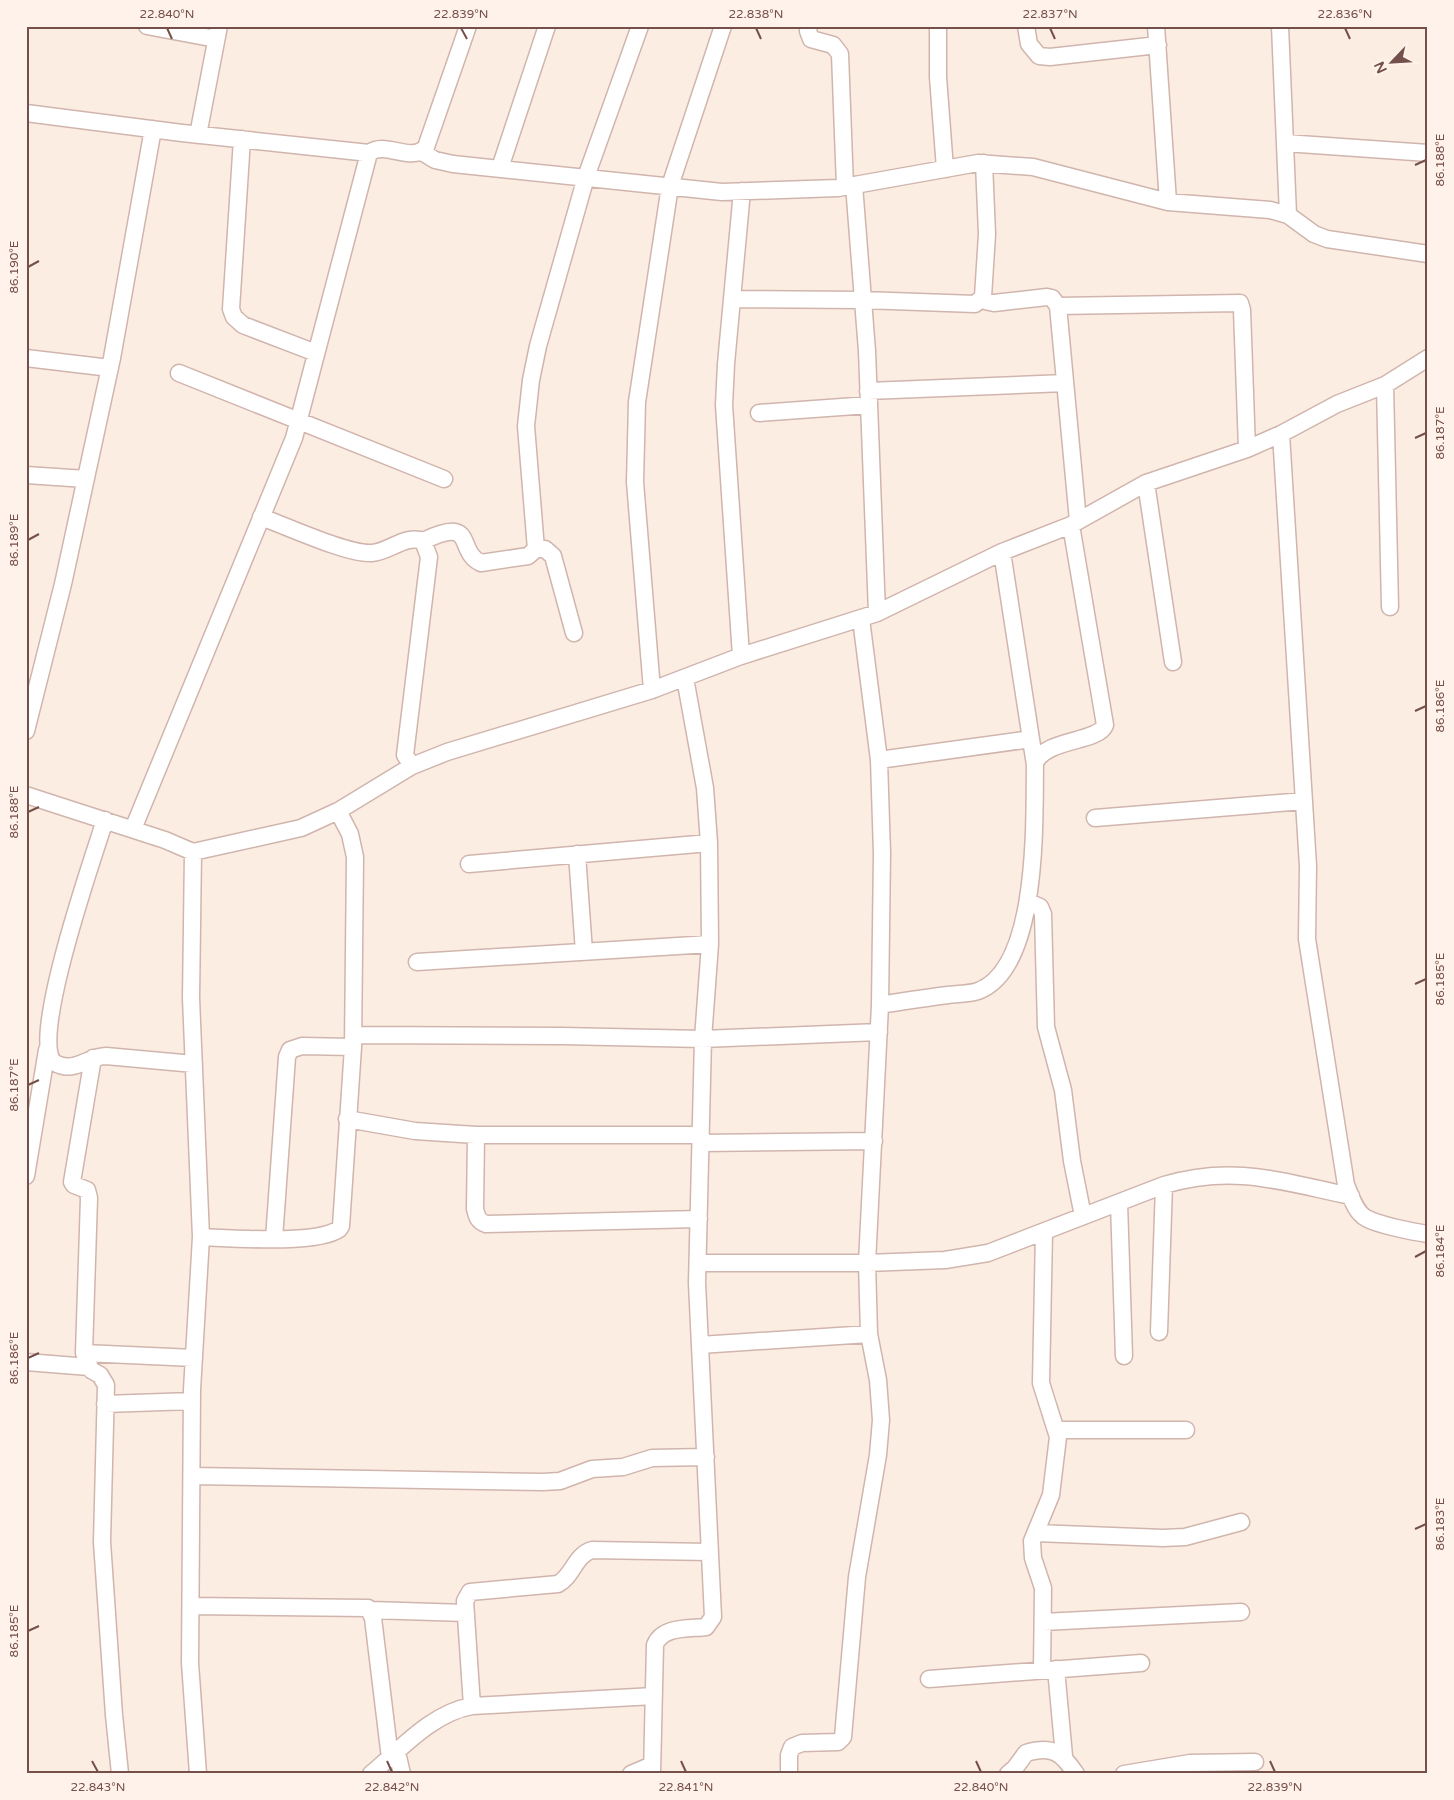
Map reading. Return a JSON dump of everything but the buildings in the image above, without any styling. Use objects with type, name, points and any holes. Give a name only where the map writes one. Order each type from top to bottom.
[{"type":"street","points":[[147,26],[218,33],[198,135]]},
{"type":"street","points":[[26,113],[198,135],[370,153],[379,148],[415,154],[422,152],[432,136],[447,84],[468,26]]},
{"type":"street","points":[[500,168],[546,26]]},
{"type":"street","points":[[536,549],[526,426],[531,380],[538,346],[586,177],[640,26]]},
{"type":"street","points":[[652,690],[635,482],[634,443],[637,402],[670,186],[723,26]]},
{"type":"street","points":[[809,26],[810,39],[833,45],[840,54],[850,186],[863,300],[877,612]]},
{"type":"street","points":[[938,26],[938,77],[945,169]]},
{"type":"street","points":[[1026,26],[1026,34],[1034,51],[1045,56],[1158,45]]},
{"type":"street","points":[[1156,26],[1168,202]]},
{"type":"street","points":[[1280,26],[1288,216]]},
{"type":"street","points":[[26,731],[63,584],[110,368],[153,129]]},
{"type":"street","points":[[242,139],[231,309],[238,322],[243,325],[316,353]]},
{"type":"street","points":[[1285,143],[1428,153]]},
{"type":"street","points":[[422,152],[435,160],[722,192],[850,186],[984,163],[1033,167],[1168,202],[1270,210],[1288,216],[1314,234],[1328,239],[1428,254]]},
{"type":"street","points":[[133,829],[294,438],[370,153]]},
{"type":"street","points":[[984,163],[987,234],[984,297],[988,304],[1046,297],[1052,298],[1058,306],[1075,523],[1105,725],[1097,733],[1045,751],[1038,758],[1035,765]]},
{"type":"street","points":[[741,656],[724,405],[742,191]]},
{"type":"street","points":[[732,299],[863,300],[975,304],[984,297]]},
{"type":"street","points":[[1058,306],[1240,303],[1242,310],[1247,449]]},
{"type":"street","points":[[26,358],[110,368]]},
{"type":"street","points":[[27,797],[133,829],[193,852],[301,828],[338,811],[412,766],[447,752],[652,690],[741,656],[861,619],[1002,552],[1075,523],[1146,483],[1247,449],[1281,434],[1337,404],[1385,385],[1428,358]]},
{"type":"street","points":[[179,373],[444,478]]},
{"type":"street","points":[[759,413],[868,398],[1065,383]]},
{"type":"street","points":[[1385,385],[1390,607]]},
{"type":"street","points":[[1281,434],[1308,866],[1307,938],[1346,1185],[1356,1208],[1366,1218],[1414,1232],[1428,1234]]},
{"type":"street","points":[[26,475],[86,479]]},
{"type":"street","points":[[1146,483],[1173,662]]},
{"type":"street","points":[[261,516],[364,554],[383,551],[417,538],[423,541],[429,557],[405,755],[412,766]]},
{"type":"street","points":[[423,541],[448,531],[458,533],[466,540],[472,557],[481,564],[528,556],[536,549],[545,550],[553,556],[574,632]]},
{"type":"street","points":[[880,1005],[977,991],[992,983],[1005,970],[1016,950],[1028,902],[1035,765],[1002,552]]},
{"type":"street","points":[[789,1774],[790,1750],[796,1744],[838,1742],[843,1737],[857,1577],[878,1455],[881,1420],[878,1380],[869,1334],[867,1262],[880,1005],[882,853],[879,760],[861,619]]},
{"type":"street","points":[[631,1774],[652,1769],[655,1645],[658,1638],[669,1631],[706,1627],[711,1623],[713,1610],[700,1345],[698,1263],[703,1039],[710,944],[709,843],[705,788],[685,678]]},
{"type":"street","points":[[879,760],[1031,739]]},
{"type":"street","points":[[1095,818],[1304,801]]},
{"type":"street","points":[[201,1237],[274,1239],[331,1233],[339,1229],[353,1041],[355,857],[350,834],[338,811]]},
{"type":"street","points":[[26,1176],[64,949],[105,820]]},
{"type":"street","points":[[469,864],[709,843]]},
{"type":"street","points":[[193,852],[191,998],[201,1237],[192,1401],[192,1606],[190,1663],[198,1774]]},
{"type":"street","points":[[577,854],[584,952]]},
{"type":"street","points":[[1028,902],[1040,907],[1043,914],[1046,1027],[1062,1082],[1072,1161],[1083,1216]]},
{"type":"street","points":[[417,962],[710,944]]},
{"type":"street","points":[[274,1239],[287,1057],[290,1050],[302,1046],[353,1041],[562,1036],[703,1039],[879,1032]]},
{"type":"street","points":[[48,1050],[50,1059],[57,1064],[72,1067],[83,1065],[94,1058],[106,1056],[194,1064]]},
{"type":"street","points":[[94,1058],[72,1182],[74,1185],[87,1190],[89,1198],[86,1360],[104,1379],[102,1542],[120,1774]]},
{"type":"street","points":[[347,1120],[415,1130],[476,1135],[874,1140]]},
{"type":"street","points":[[476,1135],[476,1209],[477,1216],[481,1222],[486,1224],[699,1219]]},
{"type":"street","points":[[698,1263],[945,1260],[988,1253],[1164,1185],[1186,1179],[1219,1174],[1252,1175],[1351,1196]]},
{"type":"street","points":[[1159,1332],[1164,1185]]},
{"type":"street","points":[[1119,1203],[1124,1356]]},
{"type":"street","points":[[1044,1232],[1041,1383],[1042,1391],[1058,1430],[1058,1445],[1051,1495],[1036,1533],[1032,1549],[1043,1588],[1043,1622],[1049,1670],[1064,1756],[1076,1774]]},
{"type":"street","points":[[700,1345],[869,1334]]},
{"type":"street","points":[[26,1362],[194,1358]]},
{"type":"street","points":[[105,1404],[192,1401]]},
{"type":"street","points":[[1058,1430],[1186,1430]]},
{"type":"street","points":[[192,1476],[390,1481],[548,1482],[592,1469],[623,1468],[652,1458],[706,1457]]},
{"type":"street","points":[[1036,1533],[1163,1538],[1185,1537],[1241,1522]]},
{"type":"street","points":[[472,1706],[465,1601],[470,1592],[552,1586],[562,1582],[586,1552],[710,1552]]},
{"type":"street","points":[[192,1606],[363,1607],[371,1610],[466,1613]]},
{"type":"street","points":[[371,1610],[393,1755],[402,1774]]},
{"type":"street","points":[[1043,1622],[1241,1612]]},
{"type":"street","points":[[929,1679],[1141,1663]]},
{"type":"street","points":[[371,1774],[438,1718],[455,1709],[472,1706],[654,1696]]},
{"type":"street","points":[[1008,1774],[1026,1753],[1048,1750],[1064,1756]]},
{"type":"street","points":[[1124,1774],[1190,1763],[1255,1762]]}]
